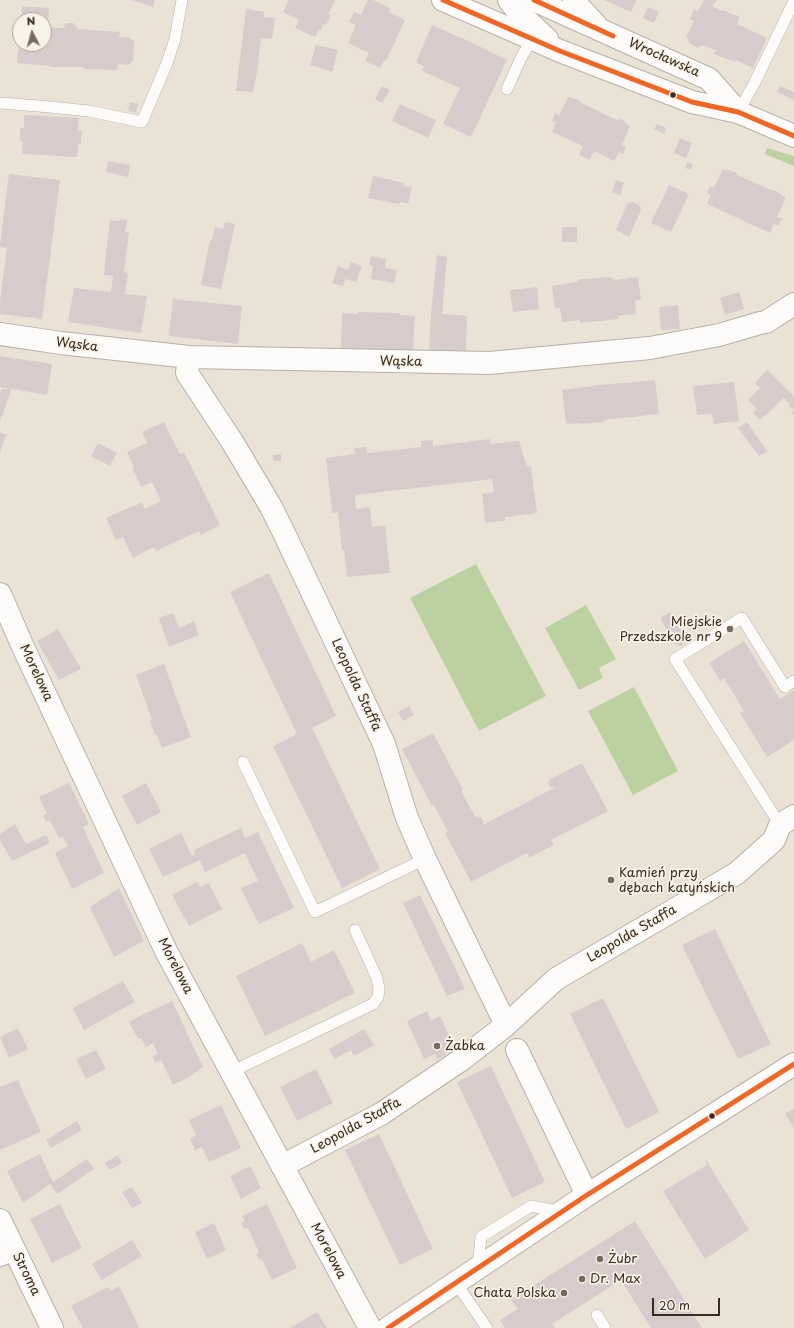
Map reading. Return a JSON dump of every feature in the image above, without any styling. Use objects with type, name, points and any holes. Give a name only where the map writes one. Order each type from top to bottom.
[{"type":"street","name":"Wrocławska","points":[[509,0],[531,26],[560,51]]},
{"type":"street","name":"Wrocławska","points":[[534,0],[709,79],[738,112]]},
{"type":"street","points":[[574,0],[601,30]]},
{"type":"street","name":"Wrocławska","points":[[455,1],[532,39],[560,51],[692,102],[738,112],[794,136]]},
{"type":"street","name":"Wąska","points":[[0,334],[61,343],[189,357],[481,363],[518,362],[650,348],[719,335],[766,322],[794,304]]},
{"type":"street","name":"Leopolda Staffa","points":[[189,357],[187,372],[272,507],[384,744],[407,818],[425,859],[506,1026]]},
{"type":"street","name":"Morelowa","points":[[0,594],[23,647],[166,950],[370,1328]]},
{"type":"street","name":"Leopolda Staffa","points":[[282,1166],[381,1114],[460,1060],[506,1026],[556,979],[737,872],[774,840],[787,820]]},
{"type":"street","points":[[517,1050],[587,1195]]},
{"type":"street","points":[[388,1328],[587,1195],[794,1064]]},
{"type":"street","name":"Stroma","points":[[0,1220],[7,1252],[52,1328]]},
{"type":"lane","points":[[0,103],[89,111],[142,122],[168,62],[175,39],[182,0]]},
{"type":"lane","points":[[738,112],[754,84],[794,1]]},
{"type":"lane","points":[[507,89],[521,58],[532,39]]},
{"type":"lane","points":[[787,820],[675,659],[742,618],[785,687],[794,681]]},
{"type":"lane","points":[[243,762],[315,912],[425,859]]},
{"type":"lane","points":[[231,1072],[373,1004],[378,997],[379,989],[377,978],[355,930]]},
{"type":"lane","points":[[456,1283],[487,1328]]},
{"type":"lane","points":[[597,1315],[605,1328]]},
{"type":"green space","points":[[767,148],[794,156],[794,166],[765,154]]},
{"type":"green space","points":[[476,564],[546,696],[479,731],[410,598]]},
{"type":"green space","points":[[586,605],[616,659],[599,668],[603,678],[579,690],[545,628]]},
{"type":"green space","points":[[634,687],[678,771],[633,795],[588,711]]},
{"type":"building","points":[[132,0],[155,0],[153,7]]},
{"type":"building","points":[[289,0],[335,0],[328,14],[331,15],[326,25],[323,24],[321,30],[319,29],[315,37],[295,28],[299,20],[283,12]]},
{"type":"building","points":[[368,0],[373,0],[390,8],[389,12],[405,20],[386,61],[384,60],[380,68],[365,61],[369,53],[348,43],[356,25],[349,22],[354,12],[361,15]]},
{"type":"building","points":[[604,0],[637,0],[631,12]]},
{"type":"building","points":[[704,0],[717,0],[712,6],[721,11],[722,10],[740,17],[737,24],[767,38],[753,68],[736,60],[735,62],[714,54],[716,50],[703,45],[698,48],[689,43],[688,38],[686,37],[694,21],[690,19],[694,9],[698,11]]},
{"type":"building","points":[[22,6],[49,8],[49,12],[22,12]]},
{"type":"building","points":[[648,7],[659,12],[654,23],[643,18]]},
{"type":"building","points":[[246,9],[264,12],[264,17],[275,18],[272,39],[261,38],[253,92],[236,91]]},
{"type":"building","points":[[66,23],[73,23],[77,29],[120,32],[119,37],[130,38],[134,42],[133,60],[128,65],[118,64],[117,70],[83,69],[84,67],[51,67],[17,63],[18,52],[52,52],[52,28],[63,28]]},
{"type":"building","points":[[432,25],[507,60],[471,137],[443,124],[460,88],[422,71],[424,67],[416,62]]},
{"type":"building","points":[[316,45],[338,50],[332,72],[310,65]]},
{"type":"building","points":[[382,86],[390,90],[382,103],[375,99]]},
{"type":"building","points":[[780,86],[794,92],[794,100],[777,92]]},
{"type":"building","points":[[568,97],[579,100],[581,103],[617,120],[621,119],[630,126],[622,145],[626,147],[623,154],[619,152],[614,161],[594,151],[590,160],[579,155],[583,146],[552,132],[556,122],[552,121],[555,113],[559,116]]},
{"type":"building","points":[[130,102],[138,104],[136,113],[128,111]]},
{"type":"building","points":[[400,104],[436,120],[428,138],[392,121]]},
{"type":"building","points":[[24,115],[79,118],[78,131],[82,131],[81,144],[78,144],[77,157],[22,154],[23,141],[20,141],[20,128],[24,128]]},
{"type":"building","points":[[657,124],[666,128],[664,134],[654,129]]},
{"type":"building","points":[[680,138],[692,143],[686,158],[674,153]]},
{"type":"building","points":[[108,161],[130,165],[128,177],[106,172]]},
{"type":"building","points":[[687,162],[693,164],[691,170],[685,168]]},
{"type":"building","points":[[723,169],[735,172],[737,175],[776,191],[786,198],[777,217],[782,219],[778,226],[774,224],[770,233],[707,204],[711,195],[707,193],[710,186],[714,188]]},
{"type":"building","points":[[9,174],[60,180],[42,319],[0,314],[0,301],[7,248],[0,247],[0,245]]},
{"type":"building","points":[[373,176],[404,183],[403,186],[412,187],[408,204],[400,202],[399,204],[368,198]]},
{"type":"building","points":[[616,180],[624,183],[620,195],[612,192]]},
{"type":"building","points":[[669,185],[689,194],[671,232],[651,223]]},
{"type":"building","points":[[633,202],[639,205],[641,210],[629,237],[616,230],[627,204]]},
{"type":"building","points":[[120,219],[127,220],[125,232],[129,232],[124,272],[128,273],[125,294],[147,296],[141,333],[68,322],[74,288],[111,292],[113,276],[104,275],[110,220],[120,221]]},
{"type":"building","points":[[225,222],[235,224],[221,289],[201,285],[210,240],[212,240],[215,227],[223,229]]},
{"type":"building","points":[[562,227],[577,227],[577,242],[562,242]]},
{"type":"building","points":[[437,255],[447,257],[442,315],[467,316],[466,352],[429,351]]},
{"type":"building","points":[[371,256],[386,259],[385,268],[397,270],[394,283],[371,279],[373,266],[369,265]]},
{"type":"building","points":[[351,262],[362,266],[356,282],[345,279],[343,286],[332,283],[338,266],[348,270]]},
{"type":"building","points":[[610,277],[615,280],[638,277],[641,299],[635,301],[636,314],[618,316],[618,319],[580,323],[580,320],[562,322],[560,308],[555,309],[552,286],[576,282],[580,279]]},
{"type":"building","points":[[537,287],[539,309],[513,312],[510,290]]},
{"type":"building","points":[[739,292],[744,309],[725,315],[720,298]]},
{"type":"building","points":[[173,299],[242,306],[238,344],[169,336]]},
{"type":"building","points":[[678,305],[680,329],[661,330],[659,307]]},
{"type":"building","points":[[358,312],[400,313],[400,315],[415,316],[413,350],[341,348],[342,313],[358,314]]},
{"type":"building","points":[[0,356],[52,364],[47,395],[12,389],[0,421],[0,394],[2,389],[11,389],[0,387]]},
{"type":"building","points":[[767,370],[794,396],[794,410],[783,398],[760,420],[753,413],[757,409],[748,400],[760,388],[755,383]]},
{"type":"building","points":[[655,380],[659,414],[604,420],[604,422],[582,424],[566,423],[562,390]]},
{"type":"building","points":[[734,382],[739,421],[714,424],[712,414],[697,415],[693,386]]},
{"type":"building","points":[[164,422],[180,454],[184,452],[220,525],[201,535],[199,531],[156,551],[154,547],[133,558],[123,537],[116,540],[106,518],[142,502],[145,509],[161,501],[152,482],[141,487],[127,452],[147,443],[142,432]]},
{"type":"building","points":[[747,422],[767,451],[759,456],[738,428]]},
{"type":"building","points":[[0,432],[6,435],[0,453]]},
{"type":"building","points":[[490,439],[491,444],[519,441],[527,467],[531,467],[537,513],[505,517],[505,521],[485,523],[482,494],[494,492],[492,479],[355,495],[356,509],[370,507],[372,527],[385,526],[390,573],[347,577],[344,550],[342,550],[338,512],[332,513],[326,458],[355,454],[354,448],[366,447],[367,453],[421,447],[421,441],[433,440],[433,446]]},
{"type":"building","points":[[98,443],[117,453],[110,466],[91,456]]},
{"type":"building","points":[[281,454],[281,461],[274,461],[273,455]]},
{"type":"building","points":[[269,573],[336,716],[312,728],[380,869],[342,888],[273,746],[297,734],[230,592]]},
{"type":"building","points":[[670,612],[687,640],[682,646],[675,644],[660,618]]},
{"type":"building","points":[[173,613],[179,628],[194,621],[199,635],[169,647],[159,618]]},
{"type":"building","points":[[58,629],[81,669],[59,680],[37,641]]},
{"type":"building","points":[[744,641],[780,699],[794,690],[794,740],[767,757],[740,713],[744,711],[724,678],[720,681],[709,663]]},
{"type":"building","points":[[164,664],[191,737],[162,748],[150,721],[152,720],[136,675]]},
{"type":"building","points":[[409,706],[414,715],[403,721],[398,712]]},
{"type":"building","points":[[433,733],[463,790],[461,791],[476,818],[478,816],[479,818],[481,817],[484,823],[482,824],[483,825],[554,788],[551,788],[548,782],[550,781],[549,780],[582,763],[608,811],[551,840],[554,845],[529,858],[527,853],[471,882],[445,833],[448,832],[434,805],[432,806],[402,749]]},
{"type":"building","points":[[69,783],[89,824],[83,827],[104,873],[72,889],[55,853],[68,846],[63,837],[59,838],[50,820],[46,822],[43,815],[47,814],[39,797]]},
{"type":"building","points":[[146,783],[161,812],[137,825],[122,796]]},
{"type":"building","points":[[15,824],[26,844],[46,835],[50,843],[12,861],[0,840],[0,834]]},
{"type":"building","points":[[241,828],[245,838],[258,832],[294,908],[259,924],[241,888],[258,881],[245,853],[205,872],[200,860],[163,877],[149,849],[181,833],[192,856],[195,854],[194,850]]},
{"type":"building","points":[[197,882],[200,887],[209,883],[222,909],[189,926],[172,895]]},
{"type":"building","points":[[119,888],[144,941],[114,957],[90,907]]},
{"type":"building","points":[[420,895],[465,989],[447,996],[403,903]]},
{"type":"building","points":[[715,929],[771,1044],[738,1059],[682,945]]},
{"type":"building","points":[[302,943],[311,962],[334,950],[355,993],[265,1036],[236,976]]},
{"type":"building","points":[[123,981],[135,1002],[84,1030],[73,1008]]},
{"type":"building","points":[[603,998],[659,1112],[626,1129],[570,1014]]},
{"type":"building","points":[[172,1001],[203,1067],[189,1077],[173,1085],[161,1060],[155,1063],[153,1056],[158,1054],[153,1043],[146,1047],[141,1038],[138,1039],[129,1022]]},
{"type":"building","points":[[427,1011],[431,1020],[440,1016],[454,1046],[444,1050],[446,1055],[437,1059],[435,1054],[424,1059],[407,1021]]},
{"type":"building","points":[[18,1028],[28,1049],[9,1058],[0,1037]]},
{"type":"building","points":[[364,1029],[374,1045],[354,1056],[351,1050],[335,1059],[329,1049]]},
{"type":"building","points":[[96,1050],[106,1069],[86,1079],[76,1059]]},
{"type":"building","points":[[491,1066],[545,1182],[512,1198],[457,1082]]},
{"type":"building","points":[[316,1069],[333,1103],[297,1121],[280,1087]]},
{"type":"building","points":[[18,1080],[41,1132],[0,1150],[0,1087]]},
{"type":"building","points":[[221,1105],[241,1148],[209,1162],[202,1147],[195,1150],[190,1139],[196,1135],[189,1120]]},
{"type":"building","points":[[794,1109],[794,1128],[785,1114]]},
{"type":"building","points":[[77,1121],[82,1130],[51,1148],[46,1140]]},
{"type":"building","points":[[379,1134],[433,1249],[400,1265],[345,1150]]},
{"type":"building","points":[[40,1154],[53,1182],[87,1159],[94,1169],[57,1194],[50,1184],[23,1203],[7,1171]]},
{"type":"building","points":[[118,1155],[122,1163],[110,1170],[105,1163]]},
{"type":"building","points":[[706,1160],[749,1230],[705,1259],[663,1191],[707,1165]]},
{"type":"building","points":[[250,1166],[261,1188],[241,1199],[230,1176]]},
{"type":"building","points":[[132,1187],[142,1203],[132,1208],[122,1192]]},
{"type":"building","points":[[60,1204],[82,1248],[52,1263],[30,1219]]},
{"type":"building","points":[[267,1204],[297,1268],[272,1280],[262,1259],[259,1260],[256,1254],[259,1252],[248,1228],[244,1229],[241,1223],[245,1221],[242,1216]]},
{"type":"building","points":[[635,1221],[702,1328],[651,1328],[621,1280],[552,1324],[555,1328],[505,1328],[500,1320],[518,1309],[511,1300]]},
{"type":"building","points":[[214,1223],[226,1250],[207,1259],[195,1232]]},
{"type":"building","points":[[132,1240],[142,1256],[102,1280],[92,1264]]},
{"type":"building","points":[[119,1286],[139,1327],[83,1328],[71,1306],[108,1287],[111,1291]]},
{"type":"building","points":[[317,1312],[327,1328],[290,1328]]},
{"type":"transit line","points":[[443,0],[560,51],[692,102],[738,112],[794,136]]},
{"type":"transit line","points":[[534,0],[613,36]]},
{"type":"transit line","points":[[388,1328],[587,1195],[794,1064]]},
{"type":"place","name":"Miejskie Przedszkole nr 9","points":[[730,629]]},
{"type":"place","name":"Kamień przy dębach katyńskich","points":[[611,880]]},
{"type":"place","name":"Żabka","points":[[437,1046]]},
{"type":"place","name":"Żubr","points":[[600,1259]]},
{"type":"place","name":"Dr. Max","points":[[582,1279]]},
{"type":"place","name":"Chata Polska","points":[[564,1293]]}]
